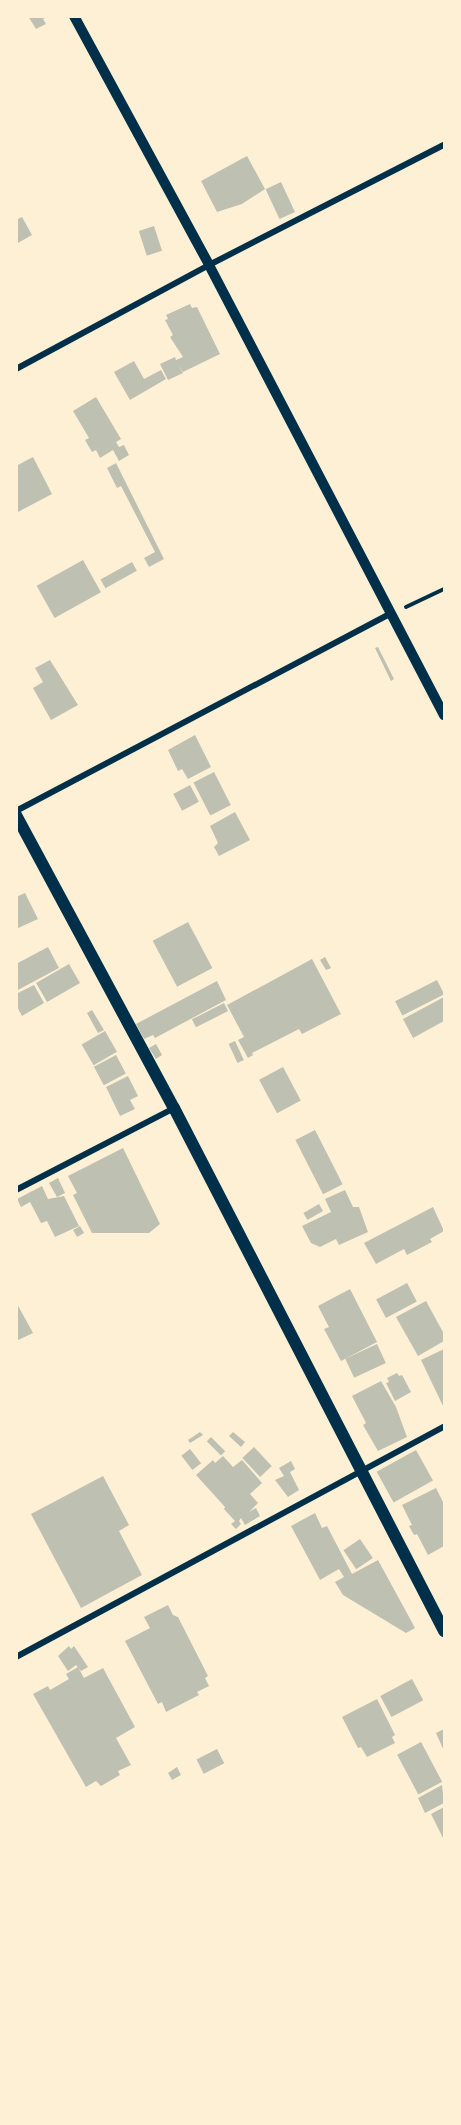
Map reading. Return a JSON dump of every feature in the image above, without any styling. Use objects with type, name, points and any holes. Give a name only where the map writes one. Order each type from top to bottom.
[{"type":"main road","points":[[16,813],[174,1108],[444,1630]]},
{"type":"street","points":[[74,16],[209,265],[444,715]]},
{"type":"street","points":[[16,369],[209,265],[444,145]]},
{"type":"street","points":[[16,813],[392,614]]},
{"type":"street","points":[[16,1190],[174,1108]]},
{"type":"street","points":[[16,1657],[444,1427]]},
{"type":"path","points":[[392,614],[444,589]]},
{"type":"building","points":[[28,16],[48,16],[43,19],[46,24],[36,29]]},
{"type":"building","points":[[247,156],[265,189],[242,204],[217,212],[201,181]]},
{"type":"building","points":[[281,182],[295,212],[280,219],[266,189]]},
{"type":"building","points":[[22,217],[32,235],[16,244],[16,220]]},
{"type":"building","points":[[154,226],[162,251],[147,256],[139,231]]},
{"type":"building","points":[[190,304],[192,308],[197,307],[220,354],[183,372],[178,364],[183,373],[168,380],[160,364],[175,357],[176,360],[183,357],[170,337],[173,335],[165,320],[168,319],[166,315]]},
{"type":"building","points":[[134,361],[144,379],[161,370],[166,379],[130,400],[114,372]]},
{"type":"building","points":[[96,397],[121,439],[116,442],[119,447],[124,445],[129,455],[119,461],[113,450],[100,458],[96,450],[92,452],[85,440],[89,438],[73,411]]},
{"type":"building","points":[[33,457],[52,494],[16,513],[16,466]]},
{"type":"building","points":[[116,463],[164,559],[149,567],[144,558],[155,552],[121,486],[117,488],[107,468]]},
{"type":"building","points":[[83,560],[101,592],[55,618],[37,586]]},
{"type":"building","points":[[132,562],[137,571],[105,588],[101,579]]},
{"type":"building","points":[[378,647],[394,679],[391,681],[375,648]]},
{"type":"building","points":[[50,660],[78,705],[51,720],[33,688],[43,682],[35,668]]},
{"type":"building","points":[[195,735],[211,767],[188,779],[182,769],[178,771],[168,750]]},
{"type":"building","points":[[214,772],[231,805],[210,815],[194,782]]},
{"type":"building","points":[[190,785],[199,802],[182,811],[173,794]]},
{"type":"building","points":[[235,812],[250,840],[219,856],[214,847],[218,843],[210,826]]},
{"type":"building","points":[[25,893],[38,919],[16,929],[16,897]]},
{"type":"building","points":[[188,922],[212,968],[177,987],[153,941]]},
{"type":"building","points":[[48,947],[59,968],[16,991],[16,964]]},
{"type":"building","points":[[325,957],[331,968],[326,970],[320,960]]},
{"type":"building","points":[[312,959],[341,1014],[302,1034],[299,1029],[252,1053],[253,1055],[248,1058],[238,1040],[244,1037],[227,1005]]},
{"type":"building","points":[[69,964],[80,983],[47,1002],[36,983]]},
{"type":"building","points":[[437,980],[444,994],[402,1016],[395,1001]]},
{"type":"building","points":[[217,981],[226,1000],[155,1038],[153,1035],[144,1039],[136,1024]]},
{"type":"building","points":[[34,985],[44,1003],[22,1016],[16,1005],[16,994]]},
{"type":"building","points":[[444,997],[444,1021],[413,1038],[403,1019]]},
{"type":"building","points":[[224,1003],[228,1011],[196,1027],[192,1019]]},
{"type":"building","points":[[92,1010],[104,1030],[98,1033],[87,1013]]},
{"type":"building","points":[[105,1031],[117,1052],[94,1065],[82,1044]]},
{"type":"building","points":[[235,1041],[244,1060],[238,1063],[229,1044]]},
{"type":"building","points":[[156,1044],[162,1055],[156,1059],[149,1048]]},
{"type":"building","points":[[116,1055],[126,1074],[104,1085],[94,1067]]},
{"type":"building","points":[[283,1067],[301,1101],[277,1113],[259,1080]]},
{"type":"building","points":[[128,1076],[138,1096],[130,1100],[135,1109],[120,1116],[106,1087]]},
{"type":"building","points":[[315,1130],[343,1184],[323,1194],[295,1140]]},
{"type":"building","points":[[123,1148],[160,1224],[149,1233],[92,1233],[73,1195],[77,1193],[68,1176]]},
{"type":"building","points":[[58,1178],[65,1193],[57,1197],[49,1183]]},
{"type":"building","points":[[42,1186],[48,1199],[64,1196],[79,1226],[55,1237],[47,1221],[41,1223],[30,1202],[21,1207],[17,1199]]},
{"type":"building","points":[[345,1190],[353,1207],[359,1207],[368,1232],[339,1245],[336,1239],[320,1247],[311,1243],[302,1226],[331,1212],[325,1199]]},
{"type":"building","points":[[319,1204],[323,1211],[307,1220],[303,1213]]},
{"type":"building","points":[[433,1207],[444,1231],[430,1239],[432,1242],[407,1255],[404,1249],[376,1264],[364,1243]]},
{"type":"building","points":[[80,1226],[84,1233],[77,1237],[73,1230]]},
{"type":"building","points":[[407,1283],[417,1302],[386,1318],[376,1299]]},
{"type":"building","points":[[350,1289],[377,1342],[341,1361],[324,1329],[329,1327],[318,1306]]},
{"type":"building","points":[[426,1301],[444,1334],[444,1341],[418,1356],[396,1317]]},
{"type":"building","points":[[16,1302],[33,1333],[16,1341]]},
{"type":"building","points":[[377,1344],[386,1363],[354,1378],[345,1359]]},
{"type":"building","points":[[444,1349],[444,1408],[421,1360]]},
{"type":"building","points":[[397,1373],[399,1376],[402,1375],[411,1392],[395,1401],[386,1383],[389,1382],[387,1378]]},
{"type":"building","points":[[381,1381],[396,1407],[407,1437],[378,1451],[363,1425],[366,1423],[352,1396]]},
{"type":"building","points":[[200,1432],[203,1435],[190,1443],[188,1440]]},
{"type":"building","points":[[233,1432],[245,1442],[241,1447],[229,1436]]},
{"type":"building","points":[[211,1437],[225,1451],[221,1455],[207,1441]]},
{"type":"building","points":[[254,1447],[272,1466],[260,1477],[242,1458]]},
{"type":"building","points":[[190,1449],[201,1463],[192,1470],[181,1456]]},
{"type":"building","points":[[416,1450],[433,1481],[394,1502],[377,1472]]},
{"type":"building","points":[[223,1456],[233,1467],[242,1460],[262,1483],[250,1494],[258,1503],[249,1512],[256,1508],[260,1516],[245,1525],[241,1518],[239,1521],[241,1524],[236,1529],[231,1524],[235,1521],[224,1509],[225,1507],[196,1475],[213,1460],[215,1463]]},
{"type":"building","points":[[291,1461],[295,1469],[290,1472],[299,1490],[288,1497],[275,1480],[284,1476],[279,1468]]},
{"type":"building","points":[[103,1476],[129,1525],[119,1531],[142,1575],[81,1608],[31,1514]]},
{"type":"building","points":[[436,1488],[444,1504],[444,1546],[428,1555],[417,1534],[414,1535],[409,1526],[412,1525],[402,1505]]},
{"type":"building","points":[[315,1513],[322,1528],[327,1526],[352,1574],[378,1560],[415,1628],[406,1633],[343,1595],[335,1582],[344,1577],[339,1569],[320,1580],[291,1526]]},
{"type":"building","points":[[360,1539],[373,1558],[356,1569],[343,1550]]},
{"type":"building","points":[[168,1605],[173,1615],[178,1617],[208,1676],[205,1678],[209,1686],[197,1692],[199,1695],[166,1712],[162,1702],[158,1704],[125,1641],[150,1628],[144,1617]]},
{"type":"building","points":[[69,1646],[71,1649],[74,1646],[88,1667],[81,1671],[76,1665],[68,1671],[58,1656]]},
{"type":"building","points":[[78,1667],[84,1678],[103,1668],[135,1727],[116,1738],[131,1765],[118,1771],[120,1775],[101,1786],[96,1781],[86,1787],[33,1694],[48,1686],[50,1690],[69,1679],[66,1674]]},
{"type":"building","points":[[412,1679],[423,1700],[391,1717],[380,1696]]},
{"type":"building","points":[[377,1699],[395,1735],[392,1737],[395,1743],[367,1757],[361,1747],[358,1748],[342,1717]]},
{"type":"building","points":[[444,1729],[444,1751],[436,1733]]},
{"type":"building","points":[[421,1742],[442,1782],[418,1794],[397,1755]]},
{"type":"building","points":[[217,1749],[224,1763],[204,1774],[197,1759]]},
{"type":"building","points":[[177,1767],[181,1775],[172,1780],[168,1773]]},
{"type":"building","points":[[442,1785],[444,1803],[425,1813],[418,1798]]},
{"type":"building","points":[[444,1807],[444,1840],[431,1814]]}]
